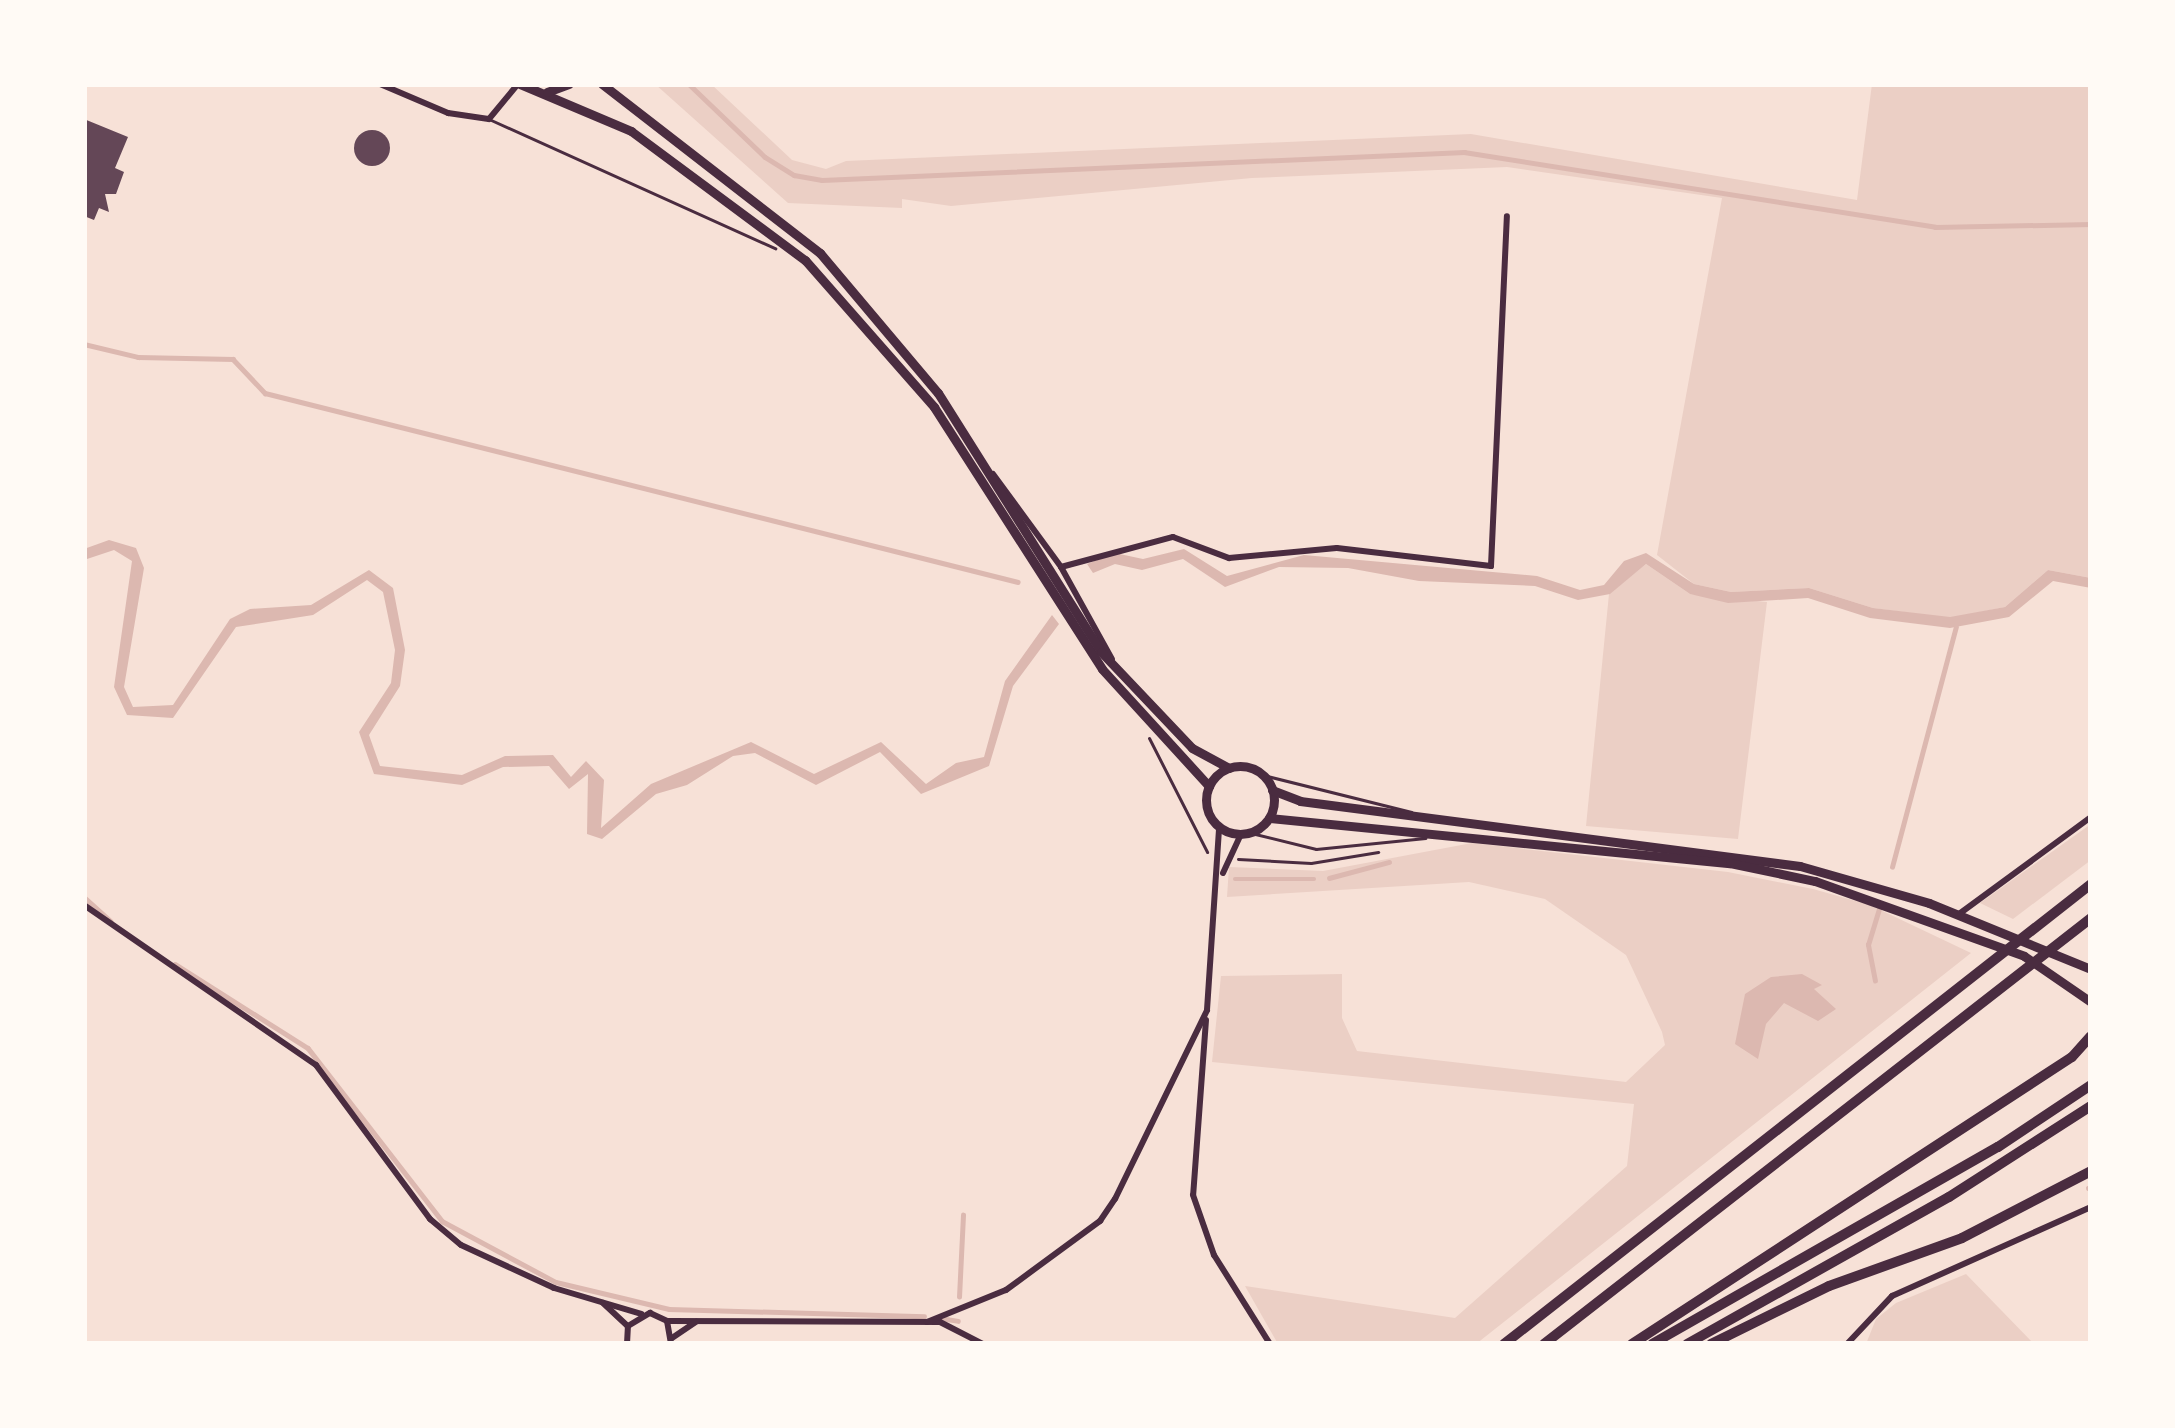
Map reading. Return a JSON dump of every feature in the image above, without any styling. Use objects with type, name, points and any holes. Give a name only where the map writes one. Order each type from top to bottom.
[{"type":"highway","points":[[1504,1344],[2091,884]]},
{"type":"highway","points":[[1544,1344],[2091,918]]},
{"type":"highway","points":[[1632,1344],[2072,1058],[2091,1036]]},
{"type":"highway","points":[[1652,1344],[2087,1088]]},
{"type":"highway","points":[[1687,1344],[1948,1197],[2091,1106]]},
{"type":"highway","points":[[1711,1344],[1829,1286],[1963,1238],[2091,1171]]},
{"type":"main road","points":[[519,84],[631,130],[754,217],[841,297],[965,452],[1102,669],[1209,786]]},
{"type":"main road","points":[[542,92],[569,84]]},
{"type":"main road","points":[[602,84],[820,253],[916,364],[985,464],[1072,612],[1122,678],[1192,748],[1229,768],[1263,776],[1272,790],[1300,801],[1725,851],[1959,914],[2091,969]]},
{"type":"main road","points":[[1229,768],[1209,786],[1207,808],[1219,827],[1246,834],[1269,818],[1489,837],[1730,863],[1815,880],[2024,956],[2091,1002]]},
{"type":"main road","points":[[1269,818],[1272,790]]},
{"type":"street","points":[[380,84],[448,113],[489,119],[519,84]]},
{"type":"street","points":[[1061,568],[1173,537],[1229,558],[1321,547],[1491,566],[1507,216]]},
{"type":"street","points":[[985,464],[1061,568],[1122,678]]},
{"type":"street","points":[[1959,914],[2091,817]]},
{"type":"street","points":[[1219,827],[1221,876],[1192,1195],[1214,1255],[1270,1344]]},
{"type":"street","points":[[1221,876],[1246,834]]},
{"type":"street","points":[[84,905],[316,1065],[430,1219],[461,1245],[600,1301],[667,1321],[927,1322],[983,1344]]},
{"type":"street","points":[[927,1322],[1006,1290],[1100,1221],[1207,1010]]},
{"type":"street","points":[[1847,1344],[1892,1297],[2091,1207]]},
{"type":"street","points":[[600,1301],[628,1326]]},
{"type":"street","points":[[627,1344],[628,1326],[641,1314]]},
{"type":"street","points":[[667,1321],[672,1341],[705,1319]]},
{"type":"street","points":[[1857,1331],[1858,1344]]},
{"type":"lane","points":[[489,119],[775,248]]},
{"type":"lane","points":[[1263,776],[1423,817]]},
{"type":"lane","points":[[1246,834],[1316,849],[1489,837]]},
{"type":"path","points":[[1181,791],[1213,856]]},
{"type":"path","points":[[1240,860],[1311,863],[1381,852]]},
{"type":"shaded area","points":[[655,84],[711,84],[792,160],[826,169],[846,161],[1471,134],[1857,200],[1872,84],[2091,84],[2091,578],[2048,570],[2005,607],[1950,618],[1873,608],[1809,588],[1731,592],[1694,584],[1657,555],[1722,198],[1507,167],[1252,178],[951,206],[902,199],[902,208],[788,203]]},
{"type":"shaded area","points":[[109,540],[136,548],[144,568],[124,687],[133,707],[173,705],[230,619],[250,609],[311,605],[369,570],[393,588],[405,650],[400,686],[369,735],[380,766],[462,775],[505,756],[553,755],[571,777],[586,761],[604,780],[601,828],[651,784],[751,742],[814,774],[881,742],[926,784],[956,763],[984,757],[1005,681],[1052,615],[1059,624],[1013,686],[989,766],[921,794],[880,752],[816,785],[755,753],[733,756],[687,785],[656,794],[602,839],[587,834],[588,774],[569,789],[549,766],[503,767],[462,785],[374,774],[359,732],[391,683],[395,650],[383,592],[367,580],[313,615],[236,627],[173,718],[127,715],[114,687],[132,561],[114,550],[84,560],[84,549]]},
{"type":"shaded area","points":[[1184,549],[1227,576],[1304,555],[1537,576],[1580,590],[1604,585],[1624,561],[1646,553],[1694,584],[1731,592],[1809,588],[1873,608],[1950,617],[2005,607],[2048,570],[2091,578],[2091,588],[2053,581],[2009,617],[1950,628],[1870,618],[1808,598],[1728,603],[1690,594],[1646,564],[1610,594],[1578,600],[1535,586],[1419,581],[1348,568],[1279,567],[1225,587],[1183,559],[1142,570],[1115,564],[1093,573],[1087,564],[1115,553],[1143,559]]},
{"type":"shaded area","points":[[1646,564],[1690,594],[1767,602],[1738,839],[1586,826],[1609,594]]},
{"type":"shaded area","points":[[2091,824],[2091,860],[2013,919],[1980,903]]},
{"type":"shaded area","points":[[1472,843],[1728,872],[1813,889],[1870,905],[1971,953],[1476,1344],[1278,1344],[1245,1286],[1455,1318],[1627,1166],[1634,1104],[1212,1062],[1221,976],[1342,974],[1342,1018],[1357,1051],[1626,1082],[1665,1045],[1662,1032],[1626,955],[1545,899],[1469,882],[1227,897],[1229,867],[1323,871]]},
{"type":"shaded area","points":[[1802,974],[1822,985],[1814,989],[1836,1009],[1818,1021],[1784,1003],[1766,1024],[1758,1059],[1735,1044],[1745,994],[1771,977]]},
{"type":"shaded area","points":[[1966,1274],[2034,1344],[1866,1344],[1876,1319],[1896,1303]]},
{"type":"building","points":[[84,119],[128,137],[115,168],[124,172],[116,194],[105,194],[109,212],[99,208],[94,220],[84,216]]},
{"type":"building","points":[[372,130],[385,135],[390,148],[385,161],[372,166],[359,161],[354,148],[359,135]]},
{"type":"waterway","points":[[689,84],[765,157],[794,175],[822,180],[1464,152],[1935,227],[2091,224]]},
{"type":"waterway","points":[[84,344],[138,357],[233,359],[265,393],[1018,582]]},
{"type":"waterway","points":[[1892,867],[1956,627]]},
{"type":"waterway","points":[[1329,878],[1389,862]]},
{"type":"waterway","points":[[1235,879],[1314,879]]},
{"type":"waterway","points":[[84,897],[111,921]]},
{"type":"waterway","points":[[1875,981],[1868,945],[1879,908]]},
{"type":"waterway","points":[[175,964],[308,1048],[442,1221],[556,1282],[669,1309],[924,1316]]},
{"type":"waterway","points":[[959,1297],[963,1215]]},
{"type":"waterway","points":[[940,1318],[958,1321]]}]
